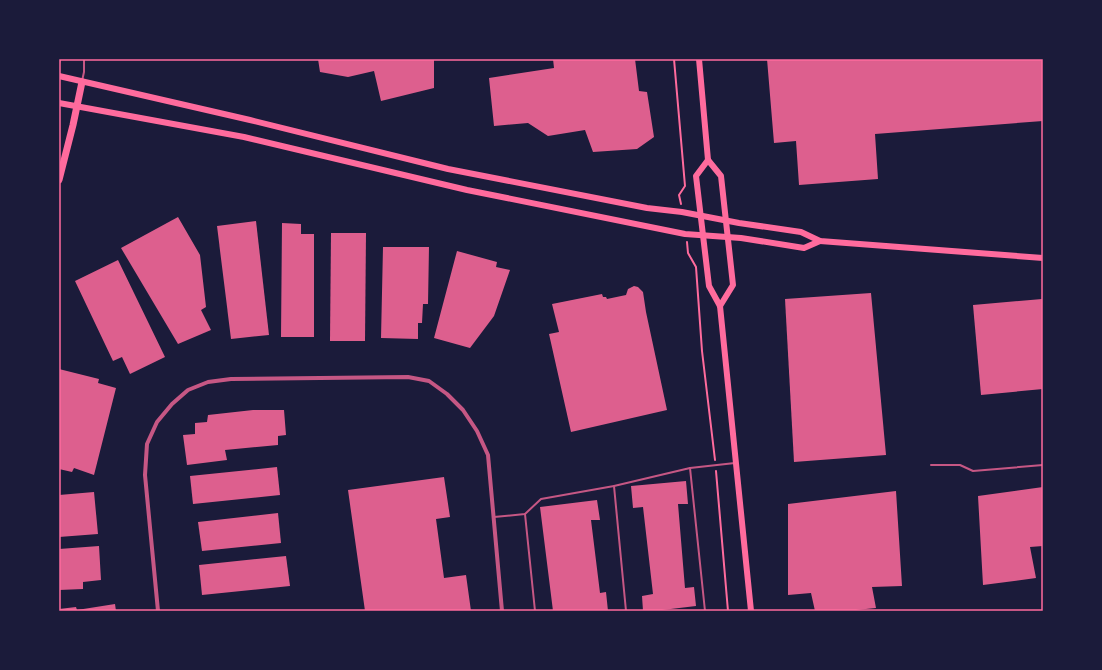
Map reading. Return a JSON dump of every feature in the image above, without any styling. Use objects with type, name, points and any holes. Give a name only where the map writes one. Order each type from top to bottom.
[{"type":"highway","points":[[59,180],[82,82]]},
{"type":"main road","points":[[699,59],[708,160],[721,176],[733,285],[720,306]]},
{"type":"main road","points":[[59,76],[250,120],[448,169],[647,208],[682,212],[726,221],[801,232],[820,241],[1043,258]]},
{"type":"main road","points":[[59,103],[77,108],[244,137],[467,190],[686,234],[728,237],[804,248],[820,241]]},
{"type":"main road","points":[[708,160],[696,176],[709,286],[720,306],[751,611]]},
{"type":"street","points":[[158,611],[146,475],[147,444],[157,422],[172,404],[188,390],[208,382],[231,379],[408,377],[429,381],[447,394],[463,410],[477,431],[488,455],[502,611]]},
{"type":"lane","points":[[59,64],[60,59]]},
{"type":"lane","points":[[82,82],[84,59]]},
{"type":"lane","points":[[494,517],[525,514],[541,499],[614,486],[690,468],[736,462]]},
{"type":"lane","points":[[931,465],[960,464],[973,471],[1043,465]]},
{"type":"lane","points":[[690,468],[705,611]]},
{"type":"lane","points":[[614,486],[626,611]]},
{"type":"lane","points":[[525,514],[535,611]]},
{"type":"path","points":[[674,59],[685,186],[679,195],[682,212]]},
{"type":"path","points":[[686,234],[688,253],[696,266],[702,351],[715,465],[728,611]]},
{"type":"building","points":[[318,59],[434,59],[434,88],[381,101],[374,71],[348,77],[320,72]]},
{"type":"building","points":[[553,59],[635,59],[639,91],[647,92],[654,137],[637,149],[593,152],[585,130],[548,136],[528,123],[494,126],[489,78],[554,68]]},
{"type":"building","points":[[767,59],[1043,59],[1043,121],[875,134],[878,179],[799,185],[796,141],[774,143]]},
{"type":"building","points":[[178,217],[200,255],[206,307],[201,310],[211,330],[178,344],[121,248]]},
{"type":"building","points":[[256,221],[269,335],[231,339],[217,226]]},
{"type":"building","points":[[282,223],[301,224],[301,234],[314,234],[314,337],[281,337]]},
{"type":"building","points":[[331,233],[366,233],[365,341],[330,341]]},
{"type":"building","points":[[383,247],[429,247],[428,304],[423,304],[422,323],[418,323],[418,339],[381,338]]},
{"type":"building","points":[[457,251],[497,262],[496,267],[510,270],[494,316],[470,348],[434,338]]},
{"type":"building","points":[[118,260],[165,357],[130,374],[122,357],[113,361],[75,281]]},
{"type":"building","points":[[634,286],[638,287],[643,292],[667,410],[571,432],[549,334],[559,332],[552,304],[602,294],[603,297],[606,297],[607,299],[626,295],[628,289]]},
{"type":"building","points":[[871,293],[886,455],[794,462],[785,299]]},
{"type":"building","points":[[1042,299],[1043,389],[981,395],[973,305]]},
{"type":"building","points":[[59,369],[99,379],[98,383],[116,388],[94,475],[74,468],[72,472],[59,469]]},
{"type":"building","points":[[253,410],[284,410],[286,435],[278,436],[278,445],[225,450],[227,460],[187,465],[183,435],[195,434],[195,423],[207,422],[208,415]]},
{"type":"building","points":[[277,467],[280,495],[193,504],[190,476]]},
{"type":"building","points":[[444,477],[450,517],[436,519],[444,578],[466,575],[471,611],[365,611],[348,490]]},
{"type":"building","points":[[686,481],[688,504],[678,504],[685,588],[694,587],[696,606],[643,611],[642,596],[653,594],[643,507],[633,508],[631,486]]},
{"type":"building","points":[[1043,487],[1043,546],[1030,547],[1036,578],[983,585],[978,496]]},
{"type":"building","points":[[896,491],[902,586],[872,587],[876,608],[846,611],[815,611],[811,593],[788,595],[788,504]]},
{"type":"building","points":[[94,492],[98,534],[59,537],[59,495]]},
{"type":"building","points":[[597,500],[600,520],[591,520],[600,593],[606,592],[608,611],[553,611],[540,507]]},
{"type":"building","points":[[278,513],[281,543],[202,551],[198,522]]},
{"type":"building","points":[[99,546],[101,580],[83,582],[83,589],[59,590],[59,549]]},
{"type":"building","points":[[286,556],[290,586],[202,595],[199,565]]},
{"type":"building","points":[[115,604],[116,611],[59,611],[59,609],[76,607],[77,610]]}]
